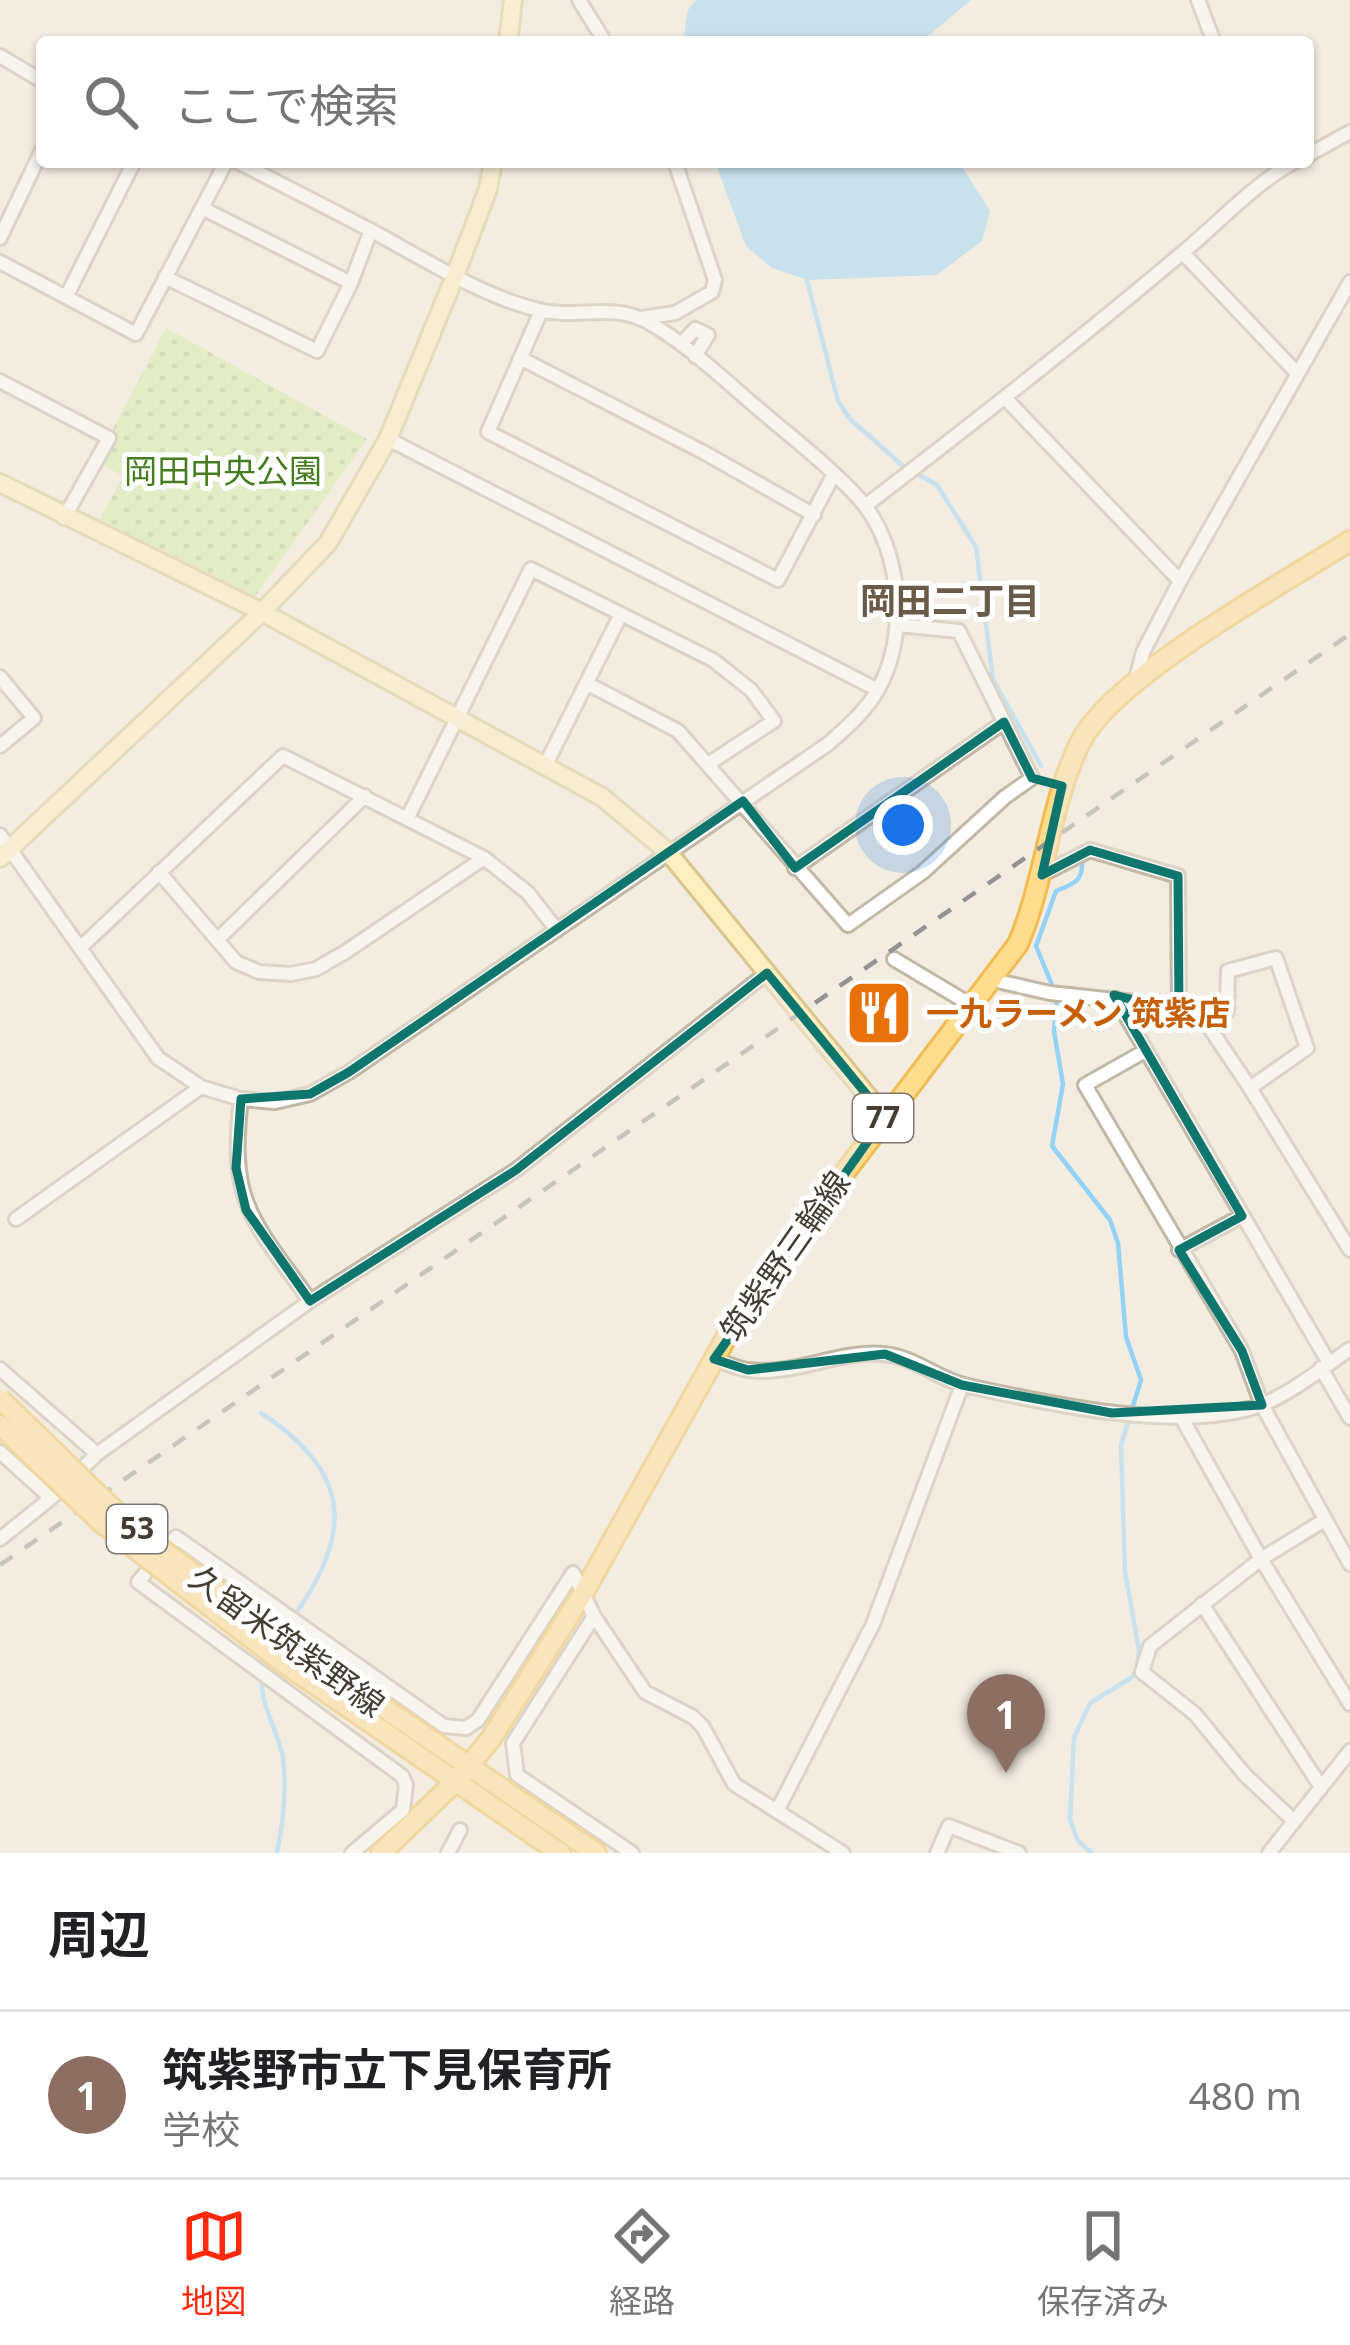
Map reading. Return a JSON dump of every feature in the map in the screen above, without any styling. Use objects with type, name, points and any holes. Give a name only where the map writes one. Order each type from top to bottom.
[{"type":"main road","name":"筑紫野三輪線","points":[[381,1853],[490,1740],[584,1592],[745,1304],[1018,944],[1043,874],[1062,786],[1082,737],[1135,684],[1201,635],[1350,541]]},
{"type":"main road","name":"久留米筑紫野線","points":[[0,1399],[116,1511],[285,1652]]},
{"type":"main road","name":"久留米筑紫野線","points":[[0,1425],[103,1523],[462,1774],[596,1853]]},
{"type":"main road","name":"久留米筑紫野線","points":[[462,1774],[560,1853]]},
{"type":"street","points":[[509,36],[513,0]]},
{"type":"street","points":[[580,0],[601,36]]},
{"type":"street","points":[[1198,0],[1212,36]]},
{"type":"street","points":[[0,57],[36,78]]},
{"type":"street","points":[[1314,152],[1350,132]]},
{"type":"street","points":[[0,238],[36,163]]},
{"type":"street","points":[[67,295],[131,168]]},
{"type":"street","points":[[0,262],[136,334],[223,168]]},
{"type":"street","points":[[250,168],[455,276],[541,311],[604,310],[641,318],[675,314],[712,292],[716,280],[677,168]]},
{"type":"street","points":[[492,168],[455,276],[388,439],[328,543],[262,612],[4,848],[158,1058],[201,1087],[241,1099],[275,1102],[310,1094],[350,1072],[829,744],[855,721],[878,690],[898,625],[893,574],[884,542],[865,506],[681,344],[641,318]]},
{"type":"street","points":[[1265,168],[1268,176]]},
{"type":"street","points":[[865,506],[1006,399],[1283,168]]},
{"type":"street","points":[[202,208],[351,283]]},
{"type":"street","points":[[165,277],[317,350],[371,230]]},
{"type":"street","points":[[1183,253],[1296,372]]},
{"type":"street","points":[[1135,684],[1143,652],[1180,581],[1350,282]]},
{"type":"street","points":[[541,311],[488,432],[778,580],[834,474]]},
{"type":"street","points":[[681,344],[695,329],[707,335],[695,356]]},
{"type":"street","points":[[520,358],[745,474],[814,515]]},
{"type":"street","points":[[0,381],[109,438],[64,518]]},
{"type":"street","points":[[1006,399],[1180,581]]},
{"type":"street","points":[[388,439],[878,690]]},
{"type":"street","points":[[0,484],[262,612],[546,764],[621,811],[668,852],[885,1117]]},
{"type":"street","points":[[408,817],[531,569],[713,660],[751,690],[774,721],[708,764]]},
{"type":"street","points":[[546,764],[621,614]]},
{"type":"street","points":[[898,625],[959,631],[1032,778],[1062,786]]},
{"type":"street","points":[[0,677],[34,718],[0,746]]},
{"type":"street","points":[[588,684],[678,731],[848,926],[922,872],[1032,778]]},
{"type":"street","points":[[795,868],[1004,722]]},
{"type":"street","points":[[80,948],[283,756],[484,858],[528,893],[557,930]]},
{"type":"street","points":[[217,940],[365,796]]},
{"type":"street","points":[[1043,874],[1090,850],[1178,876],[1179,1012]]},
{"type":"street","points":[[159,872],[236,962],[259,973],[291,974],[316,969],[484,858]]},
{"type":"street","points":[[1209,1027],[1228,1011],[1228,971],[1276,958],[1307,1048],[1250,1088]]},
{"type":"street","points":[[894,959],[970,1005]]},
{"type":"street","points":[[0,1539],[97,1454],[310,1301],[516,1170],[766,973]]},
{"type":"street","points":[[993,980],[1050,993],[1116,998],[1179,1012],[1209,1027],[1229,1051],[1348,1242]]},
{"type":"street","points":[[1116,998],[1242,1216],[1350,1418]]},
{"type":"street","points":[[1145,1051],[1085,1085],[1242,1351],[1262,1405],[1350,1564]]},
{"type":"street","points":[[16,1219],[201,1087]]},
{"type":"street","points":[[241,1099],[236,1168],[246,1210],[310,1301]]},
{"type":"street","points":[[1179,1250],[1242,1216]]},
{"type":"street","points":[[714,1358],[748,1370],[884,1354],[923,1364],[962,1385],[1112,1413],[1180,1415],[1262,1405],[1350,1348]]},
{"type":"street","points":[[0,1370],[97,1454]]},
{"type":"street","points":[[777,1811],[873,1624],[962,1385]]},
{"type":"street","points":[[1180,1415],[1350,1704]]},
{"type":"street","points":[[0,1452],[51,1498]]},
{"type":"street","points":[[1294,1821],[1245,1775],[1195,1714],[1142,1672],[1150,1646],[1261,1559],[1324,1521]]},
{"type":"street","points":[[352,1853],[403,1810],[406,1785],[402,1776],[138,1582],[176,1537],[454,1730],[478,1720],[573,1573],[594,1616],[645,1692],[693,1717],[721,1755],[734,1784],[843,1853]]},
{"type":"street","points":[[1202,1604],[1321,1787]]},
{"type":"street","points":[[594,1616],[513,1744],[517,1775],[632,1853]]},
{"type":"street","points":[[1269,1853],[1350,1751]]},
{"type":"street","points":[[937,1853],[949,1826],[1019,1853]]},
{"type":"street","points":[[448,1853],[460,1829]]},
{"type":"highlighted area","points":[[1004,722],[1032,778],[1062,786],[1042,875],[1090,850],[1178,876],[1179,1012],[1114,995],[1242,1216],[1179,1250],[1242,1351],[1262,1405],[1112,1413],[962,1385],[885,1354],[748,1370],[714,1359],[885,1117],[767,973],[516,1170],[310,1301],[246,1210],[236,1168],[241,1099],[310,1094],[349,1072],[743,801],[795,868]]},
{"type":"green space","name":"岡田中央公園","points":[[166,328],[367,439],[254,598],[99,521],[123,476],[96,461]]},
{"type":"water","points":[[696,0],[971,0],[928,36],[684,36],[688,10]]},
{"type":"water","points":[[717,168],[963,168],[990,211],[982,241],[937,275],[807,280],[772,268],[746,246]]},
{"type":"waterway","points":[[807,280],[838,401],[850,419],[902,465],[937,485],[976,547],[993,679],[1041,766]]},
{"type":"waterway","points":[[1082,862],[1079,878],[1056,891],[1036,946],[1057,997],[1054,1031],[1063,1084],[1052,1146],[1110,1220],[1118,1243],[1126,1337],[1141,1380],[1121,1445],[1125,1572],[1139,1650],[1137,1670],[1090,1703],[1074,1738],[1070,1820],[1078,1841],[1092,1853]]},
{"type":"waterway","points":[[261,1413],[317,1463],[330,1489],[334,1515],[321,1571],[282,1633]]},
{"type":"waterway","points":[[268,1659],[263,1696],[284,1770],[277,1853]]},
{"type":"railway","points":[[0,1565],[1350,634]]},
{"type":"place","name":"一九ラーメン 筑紫店","points":[[879,1013]]},
{"type":"place","name":"筑紫野市立下見保育所","points":[[1006,1773]]},
{"type":"district","name":"岡田二丁目","points":[[950,601]]}]
